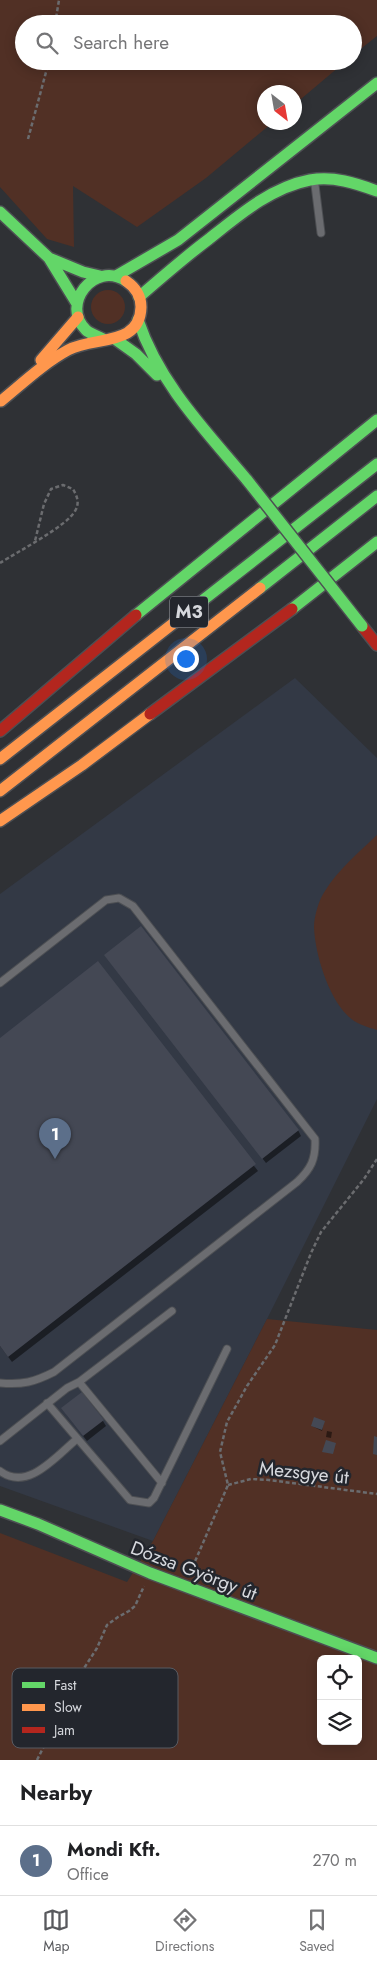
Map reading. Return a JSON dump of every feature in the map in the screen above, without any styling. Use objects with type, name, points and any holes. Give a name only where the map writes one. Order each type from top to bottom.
[{"type":"main road","points":[[116,276],[178,240],[377,83]]},
{"type":"main road","points":[[140,297],[169,269],[258,202],[289,185],[315,179],[336,179],[346,180],[377,191]]},
{"type":"main road","points":[[0,212],[49,258],[76,302],[78,317],[85,329],[96,337],[109,339],[136,354],[172,388],[377,645]]},
{"type":"main road","points":[[0,401],[69,350],[92,340],[109,339],[129,332],[138,320],[141,312],[140,297],[131,284],[116,276],[100,276],[83,272],[49,258]]},
{"type":"main road","points":[[76,302],[84,286],[100,276]]},
{"type":"main road","points":[[0,401],[49,352],[78,317]]},
{"type":"main road","points":[[138,320],[153,355],[172,388]]},
{"type":"main road","points":[[0,731],[139,612],[377,420]]},
{"type":"main road","name":"M3","points":[[0,760],[377,464]]},
{"type":"main road","name":"M3","points":[[0,792],[377,496]]},
{"type":"main road","points":[[0,822],[82,765],[290,610],[377,542]]},
{"type":"main road","points":[[290,610],[377,554]]},
{"type":"main road","name":"Dózsa György út","points":[[0,1510],[38,1524],[150,1573],[377,1658]]},
{"type":"lane","points":[[315,179],[321,233]]},
{"type":"lane","points":[[0,983],[106,900],[119,898],[133,906],[316,1140],[316,1154],[310,1169],[297,1182],[54,1372],[36,1381],[18,1385],[0,1383]]},
{"type":"lane","points":[[0,1441],[47,1403],[67,1388],[79,1382],[172,1311]]},
{"type":"lane","points":[[47,1403],[130,1500],[149,1503],[162,1483],[228,1349]]},
{"type":"lane","points":[[79,1382],[162,1483]]},
{"type":"lane","points":[[0,1471],[6,1476],[21,1478],[36,1473],[77,1439]]},
{"type":"path","points":[[56,15],[59,0]]},
{"type":"path","points":[[28,139],[47,70]]},
{"type":"path","points":[[0,563],[58,527],[75,512],[78,499],[73,489],[63,485],[51,489],[44,504],[35,541]]},
{"type":"path","points":[[184,1585],[228,1485],[220,1452],[227,1422],[247,1386],[275,1345],[308,1259],[321,1232],[377,1159]]},
{"type":"path","name":"Mezsgye út","points":[[228,1485],[251,1479],[269,1480],[377,1494]]},
{"type":"path","points":[[84,1668],[97,1648],[108,1625],[135,1606],[150,1573]]},
{"type":"path","points":[[37,1760],[43,1748]]},
{"type":"shaded area","points":[[0,0],[377,0],[377,36],[362,48],[362,15],[15,15],[15,70],[335,70],[302,98],[302,85],[257,85],[257,130],[264,130],[206,178],[137,227],[73,186],[74,247],[47,239],[0,187]]},
{"type":"shaded area","points":[[108,290],[115,291],[120,295],[124,300],[124,314],[120,319],[115,323],[108,324],[101,323],[96,319],[92,314],[91,307],[92,300],[96,295],[101,291]]},
{"type":"shaded area","points":[[295,678],[377,758],[377,1099],[153,1541],[0,1486],[0,894]]},
{"type":"shaded area","points":[[377,835],[377,1030],[353,1020],[340,1007],[328,986],[320,962],[314,927],[323,894],[349,861]]},
{"type":"shaded area","points":[[267,1319],[377,1330],[377,1760],[0,1760],[0,1533],[127,1582],[153,1541]]},
{"type":"building","points":[[141,926],[299,1130],[262,1159],[104,955]]},
{"type":"building","points":[[98,961],[256,1164],[8,1357],[0,1346],[0,1038]]},
{"type":"building","points":[[82,1392],[104,1420],[83,1436],[61,1408]]},
{"type":"building","points":[[314,1417],[325,1421],[322,1430],[311,1426]]},
{"type":"building","points":[[374,1436],[377,1437],[377,1455],[373,1454]]},
{"type":"building","points":[[326,1440],[336,1443],[333,1454],[322,1452]]},
{"type":"traffic: fast","points":[[116,276],[178,240],[377,83]]},
{"type":"traffic: fast","points":[[139,297],[232,221],[256,203],[282,189],[310,180],[328,179],[352,183],[377,191]]},
{"type":"traffic: fast","points":[[0,212],[49,258],[76,302]]},
{"type":"traffic: fast","points":[[49,258],[83,272],[100,276]]},
{"type":"traffic: fast","points":[[103,339],[86,330],[79,320],[77,309],[79,298],[84,288],[92,281],[103,276],[114,276],[126,281]]},
{"type":"traffic: fast","points":[[138,320],[158,365],[171,385],[200,424],[247,480]]},
{"type":"traffic: fast","points":[[115,339],[136,354],[157,375]]},
{"type":"traffic: fast","points":[[136,615],[377,420]]},
{"type":"traffic: fast","points":[[175,622],[377,464]]},
{"type":"traffic: fast","points":[[247,480],[362,626]]},
{"type":"traffic: fast","points":[[260,588],[377,496]]},
{"type":"traffic: fast","points":[[292,609],[377,542]]},
{"type":"traffic: fast","points":[[0,1510],[38,1524],[150,1573],[377,1658]]},
{"type":"traffic: slow","points":[[1,401],[42,367],[68,350],[114,338],[133,329],[139,320],[141,303],[137,292],[126,281]]},
{"type":"traffic: slow","points":[[41,360],[78,317]]},
{"type":"traffic: slow","points":[[0,791],[260,588]]},
{"type":"traffic: slow","points":[[0,759],[175,622]]},
{"type":"traffic: slow","points":[[0,821],[82,765],[150,714]]},
{"type":"traffic: jam","points":[[150,714],[292,609]]},
{"type":"traffic: jam","points":[[0,731],[136,615]]},
{"type":"traffic: jam","points":[[362,626],[377,645]]},
{"type":"place","name":"Mondi Kft.","points":[[55,1159]]}]
